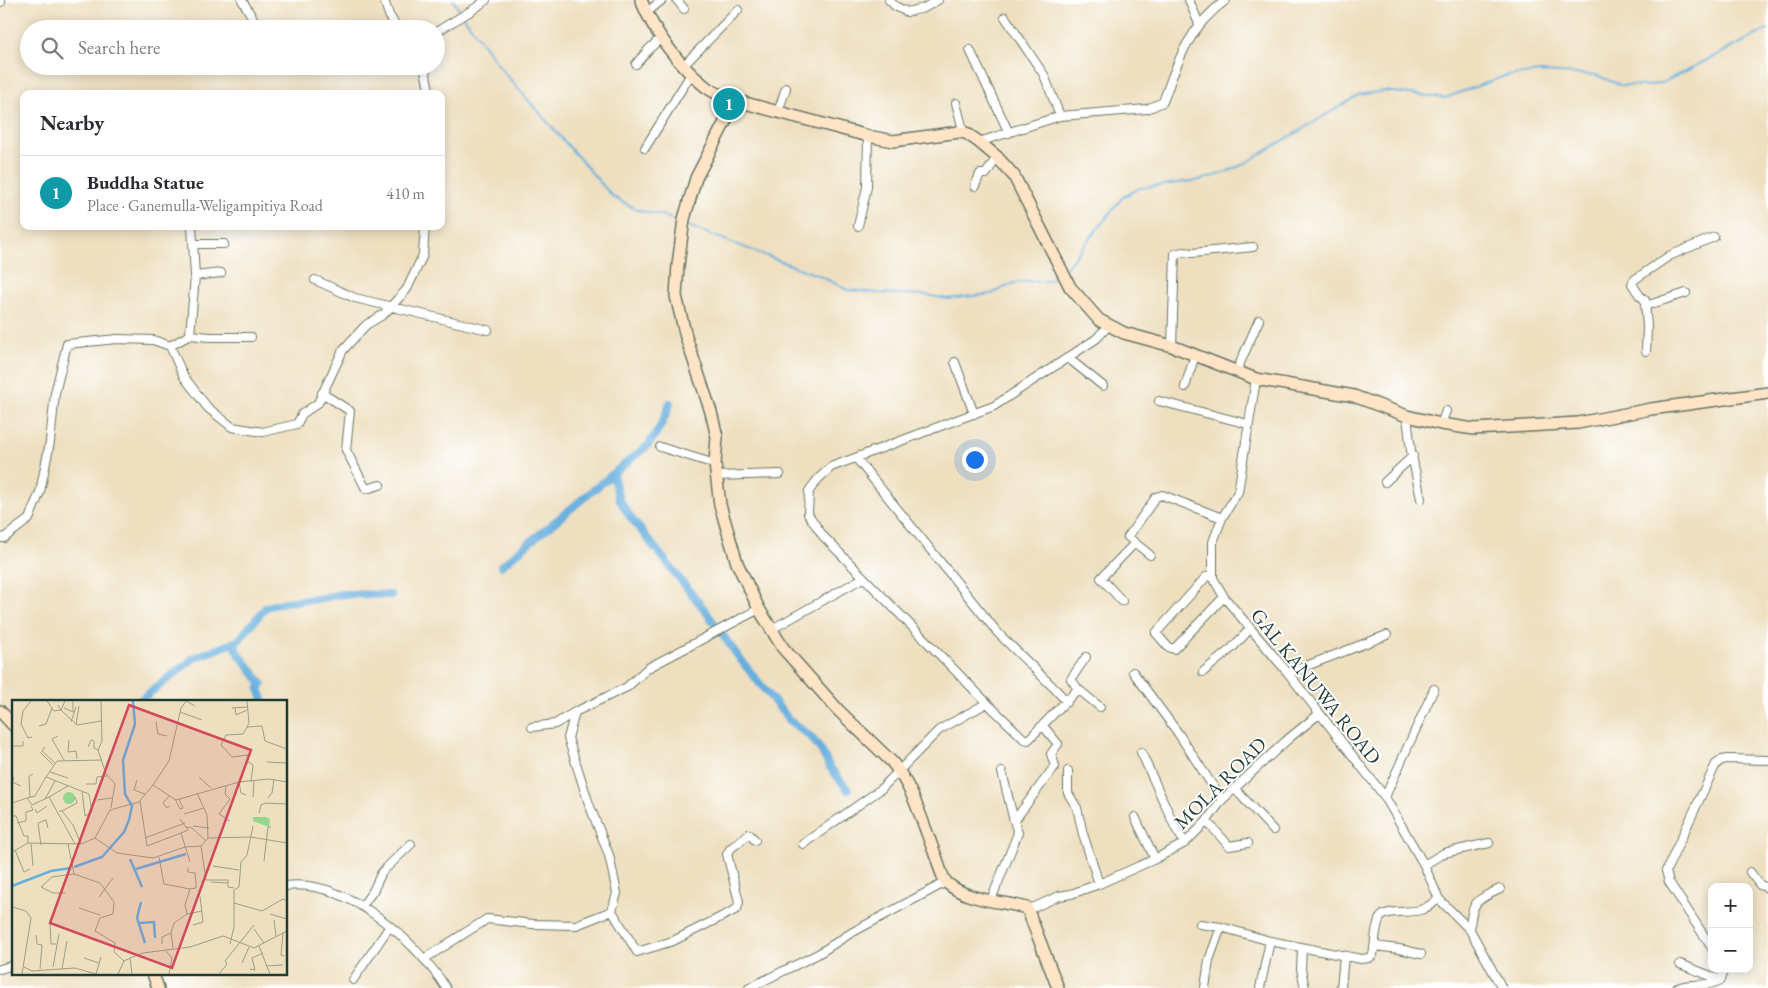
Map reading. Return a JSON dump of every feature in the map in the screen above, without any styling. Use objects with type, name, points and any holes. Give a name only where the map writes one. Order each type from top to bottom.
[{"type":"street","points":[[242,0],[254,20]]},
{"type":"street","points":[[384,0],[392,20]]},
{"type":"street","points":[[445,26],[486,0]]},
{"type":"street","points":[[641,0],[646,13],[662,38],[688,69],[708,88],[730,99],[893,141],[959,132],[966,133],[996,157],[1014,176],[1070,287],[1099,320],[1124,333],[1172,346],[1256,379],[1354,396],[1407,416],[1474,429],[1578,423],[1651,409],[1768,393]]},
{"type":"street","points":[[646,13],[662,0]]},
{"type":"street","points":[[677,0],[684,9]]},
{"type":"street","points":[[889,0],[895,6],[907,12],[924,8],[938,0]]},
{"type":"street","points":[[1190,0],[1199,24]]},
{"type":"street","points":[[978,142],[1060,116],[1148,110],[1163,102],[1189,39],[1199,24],[1213,9],[1226,0]]},
{"type":"street","points":[[645,148],[688,69],[738,10]]},
{"type":"street","points":[[1005,17],[1044,75],[1060,116]]},
{"type":"street","points":[[636,64],[662,38]]},
{"type":"street","points":[[970,50],[1009,132]]},
{"type":"street","points":[[426,75],[429,90]]},
{"type":"street","points":[[778,112],[786,88]]},
{"type":"street","points":[[730,99],[726,120],[696,178],[684,219],[676,296],[686,337],[711,412],[717,437],[715,464],[720,505],[737,563],[759,609],[783,648],[838,710],[899,770],[915,801],[946,882],[982,900],[992,900],[1027,908],[1058,988]]},
{"type":"street","points":[[956,102],[962,126],[959,132]]},
{"type":"street","points":[[858,226],[866,187],[868,136]]},
{"type":"street","points":[[975,186],[980,174],[986,174],[996,157]]},
{"type":"street","points":[[190,335],[195,276],[192,230]]},
{"type":"street","points":[[0,538],[4,538],[29,520],[40,492],[50,442],[55,393],[67,344],[117,339],[153,340],[170,346],[184,377],[208,408],[232,427],[263,432],[297,424],[302,414],[318,403],[342,350],[366,325],[384,314],[407,288],[423,255],[425,230]]},
{"type":"street","points":[[1646,351],[1645,300],[1632,284],[1634,280],[1670,256],[1714,237]]},
{"type":"street","points":[[194,244],[224,244]]},
{"type":"street","points":[[1172,346],[1175,254],[1253,247]]},
{"type":"street","points":[[195,276],[221,273]]},
{"type":"street","points":[[316,280],[355,298],[488,330]]},
{"type":"street","points":[[1645,306],[1686,293]]},
{"type":"street","points":[[1236,372],[1259,320]]},
{"type":"street","points":[[1078,689],[1028,740],[1024,739],[823,536],[808,514],[809,491],[818,479],[831,468],[994,406],[1096,339],[1109,325]]},
{"type":"street","points":[[170,346],[190,335],[251,337]]},
{"type":"street","points":[[1185,387],[1195,356]]},
{"type":"street","points":[[1068,358],[1103,386]]},
{"type":"street","points":[[955,362],[974,414]]},
{"type":"street","name":"GAL KANUWA ROAD","points":[[1256,379],[1238,492],[1222,518],[1213,542],[1213,578],[1224,596],[1288,673],[1385,798],[1424,865],[1439,899],[1470,930],[1501,986]]},
{"type":"street","points":[[322,393],[350,411],[346,450],[366,489],[380,485]]},
{"type":"street","points":[[1159,401],[1248,424]]},
{"type":"street","points":[[1441,424],[1446,410]]},
{"type":"street","points":[[1407,416],[1421,499]]},
{"type":"street","points":[[660,447],[715,464]]},
{"type":"street","points":[[1385,482],[1413,456]]},
{"type":"street","points":[[856,458],[998,634],[1067,702]]},
{"type":"street","points":[[716,476],[780,474]]},
{"type":"street","points":[[1150,555],[1128,537],[1156,497],[1162,495],[1222,518]]},
{"type":"street","points":[[1122,602],[1101,578],[1135,543]]},
{"type":"street","points":[[1213,573],[1206,577],[1156,633],[1168,647],[1174,649],[1224,596]]},
{"type":"street","points":[[772,630],[863,578]]},
{"type":"street","points":[[532,727],[555,724],[575,712],[627,687],[648,668],[759,609]]},
{"type":"street","points":[[1203,672],[1232,648],[1250,629]]},
{"type":"street","points":[[1288,673],[1387,635]]},
{"type":"street","points":[[1086,657],[1071,679],[1078,689],[1100,707]]},
{"type":"street","points":[[1133,672],[1178,733],[1222,800]]},
{"type":"street","points":[[1385,798],[1434,689]]},
{"type":"street","points":[[802,844],[881,789],[939,730],[987,703]]},
{"type":"street","points":[[0,710],[12,724]]},
{"type":"street","points":[[575,712],[568,738],[589,804],[609,855],[617,894],[612,911],[637,952],[673,941],[737,909],[739,902],[727,854],[730,849],[749,834],[756,840]]},
{"type":"street","name":"MOLA ROAD","points":[[1027,908],[1035,907],[1059,896],[1071,894],[1099,884],[1155,859],[1185,843],[1206,822],[1222,800],[1288,739],[1319,714]]},
{"type":"street","points":[[1014,821],[1054,766],[1051,754],[1058,744],[1043,726]]},
{"type":"street","points":[[1141,752],[1176,829],[1185,843]]},
{"type":"street","points":[[1708,942],[1669,882],[1666,871],[1716,764],[1727,759],[1768,760]]},
{"type":"street","points":[[1068,771],[1068,792],[1077,808],[1099,884]]},
{"type":"street","points":[[992,900],[1018,833],[1002,772]]},
{"type":"street","points":[[1235,789],[1273,830]]},
{"type":"street","points":[[1135,817],[1155,859]]},
{"type":"street","points":[[1206,822],[1214,828],[1229,846],[1248,843]]},
{"type":"street","points":[[1424,865],[1444,853],[1489,842]]},
{"type":"street","points":[[362,906],[373,891],[382,872],[411,844]]},
{"type":"street","points":[[1750,872],[1760,885],[1768,888]]},
{"type":"street","points":[[749,988],[818,954],[851,933],[946,882]]},
{"type":"street","points":[[288,886],[325,890],[356,902],[390,926],[424,959],[446,988]]},
{"type":"street","points":[[1470,930],[1470,913],[1479,898],[1500,889]]},
{"type":"street","points":[[1200,924],[1302,948],[1361,959],[1369,958],[1373,955],[1379,920],[1383,914],[1389,912],[1409,913],[1423,909],[1439,899]]},
{"type":"street","points":[[424,959],[486,920],[576,925],[612,911]]},
{"type":"street","points":[[353,980],[390,926]]},
{"type":"street","points":[[1205,988],[1209,960],[1220,928]]},
{"type":"street","points":[[1260,988],[1270,941]]},
{"type":"street","points":[[1375,946],[1421,954]]},
{"type":"street","points":[[1302,948],[1301,969],[1305,988]]},
{"type":"street","points":[[1341,988],[1344,956]]},
{"type":"street","points":[[1680,964],[1721,980]]},
{"type":"street","points":[[1677,988],[1687,984],[1712,986],[1721,980],[1723,973]]},
{"type":"street","points":[[154,976],[158,988]]},
{"type":"street","points":[[1491,988],[1501,986]]},
{"type":"waterway","points":[[453,0],[461,13]]},
{"type":"waterway","points":[[464,17],[501,69],[613,197],[638,210],[664,216],[679,222]]},
{"type":"waterway","points":[[1066,268],[1123,197],[1140,188],[1200,180],[1224,173],[1246,163],[1359,95],[1384,91],[1445,98],[1505,76],[1541,72],[1596,75],[1620,85],[1647,86],[1664,82],[1768,29]]},
{"type":"waterway","points":[[688,226],[822,277],[848,290],[926,295],[947,299],[991,294],[1014,283],[1042,282],[1052,279],[1058,274]]},
{"type":"waterway","points":[[501,566],[648,445],[661,425],[670,403]]},
{"type":"waterway","points":[[613,474],[619,499],[631,518],[790,721],[811,737],[821,750],[829,766],[848,790]]},
{"type":"waterway","points":[[141,700],[194,658],[238,641],[266,607],[285,602],[318,599],[341,594],[391,595]]},
{"type":"waterway","points":[[235,642],[236,650],[262,684],[259,689],[263,700]]},
{"type":"place","name":"Buddha Statue","points":[[729,104]]}]
